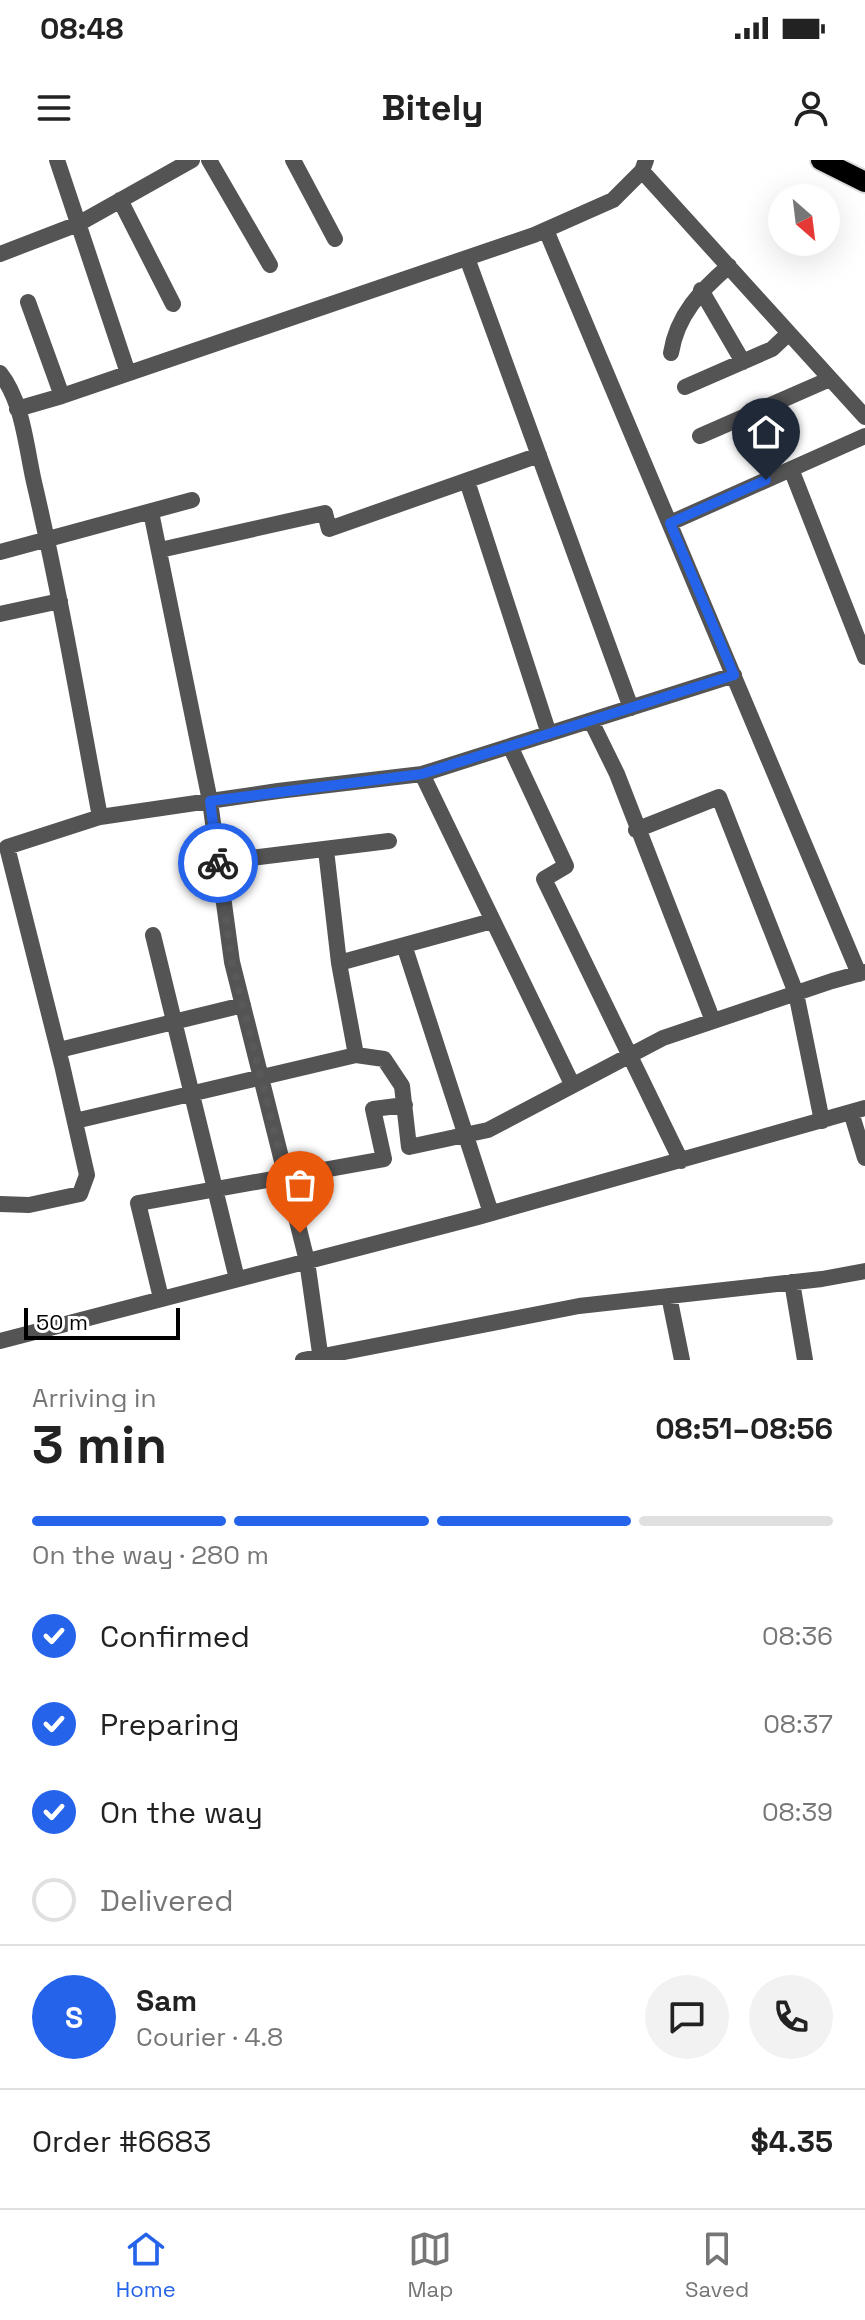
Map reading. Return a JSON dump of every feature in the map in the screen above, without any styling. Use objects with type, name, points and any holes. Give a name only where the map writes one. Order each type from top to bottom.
[{"type":"main road","points":[[821,160],[865,182]]},
{"type":"street","points":[[57,160],[128,373]]},
{"type":"street","points":[[0,254],[78,224],[192,160]]},
{"type":"street","points":[[209,160],[270,265]]},
{"type":"street","points":[[293,160],[335,239]]},
{"type":"street","points":[[17,409],[546,230],[613,200],[644,165],[729,266],[865,417]]},
{"type":"street","points":[[120,200],[173,304]]},
{"type":"street","points":[[75,1121],[356,1055],[384,1059],[402,1086],[409,1147],[488,1130],[663,1038],[862,973],[546,230]]},
{"type":"street","points":[[467,258],[631,708]]},
{"type":"street","points":[[671,353],[684,315],[701,290],[729,266]]},
{"type":"street","points":[[701,290],[743,362]]},
{"type":"street","points":[[28,302],[62,396]]},
{"type":"street","points":[[685,387],[772,349],[789,333]]},
{"type":"street","points":[[0,373],[6,380],[17,409],[48,540],[100,817]]},
{"type":"street","points":[[700,436],[830,379]]},
{"type":"street","points":[[670,523],[865,436]]},
{"type":"street","points":[[160,550],[325,513],[329,529],[539,455]]},
{"type":"street","points":[[791,469],[865,657]]},
{"type":"street","points":[[467,481],[549,734]]},
{"type":"street","points":[[0,552],[192,500]]},
{"type":"street","points":[[151,512],[210,801],[232,962],[307,1261],[321,1358]]},
{"type":"street","points":[[0,614],[60,601]]},
{"type":"street","points":[[0,1204],[29,1205],[80,1194],[87,1175],[59,1050],[7,847],[100,817],[422,774],[734,675]]},
{"type":"street","points":[[591,721],[617,774],[636,830],[713,1021]]},
{"type":"street","points":[[510,746],[566,866],[544,879],[681,1161]]},
{"type":"street","points":[[422,774],[572,1084]]},
{"type":"street","points":[[636,830],[719,797],[796,993],[822,1121]]},
{"type":"street","points":[[218,862],[389,841]]},
{"type":"street","points":[[326,850],[339,963],[356,1055]]},
{"type":"street","points":[[339,963],[492,921]]},
{"type":"street","points":[[153,935],[237,1279]]},
{"type":"street","points":[[404,945],[491,1213]]},
{"type":"street","points":[[59,1050],[243,1005]]},
{"type":"street","points":[[161,1298],[138,1203],[384,1159],[373,1109],[405,1105]]},
{"type":"street","points":[[0,1341],[491,1213],[858,1110],[865,1158]]},
{"type":"street","points":[[303,1360],[579,1306],[865,1271]]},
{"type":"street","points":[[792,1282],[805,1360]]},
{"type":"street","points":[[669,1296],[682,1360]]},
{"type":"way so far","points":[[218,863],[232,962],[300,1233]]},
{"type":"route","points":[[218,863],[210,801],[422,774],[734,675],[670,523],[766,480]]}]
